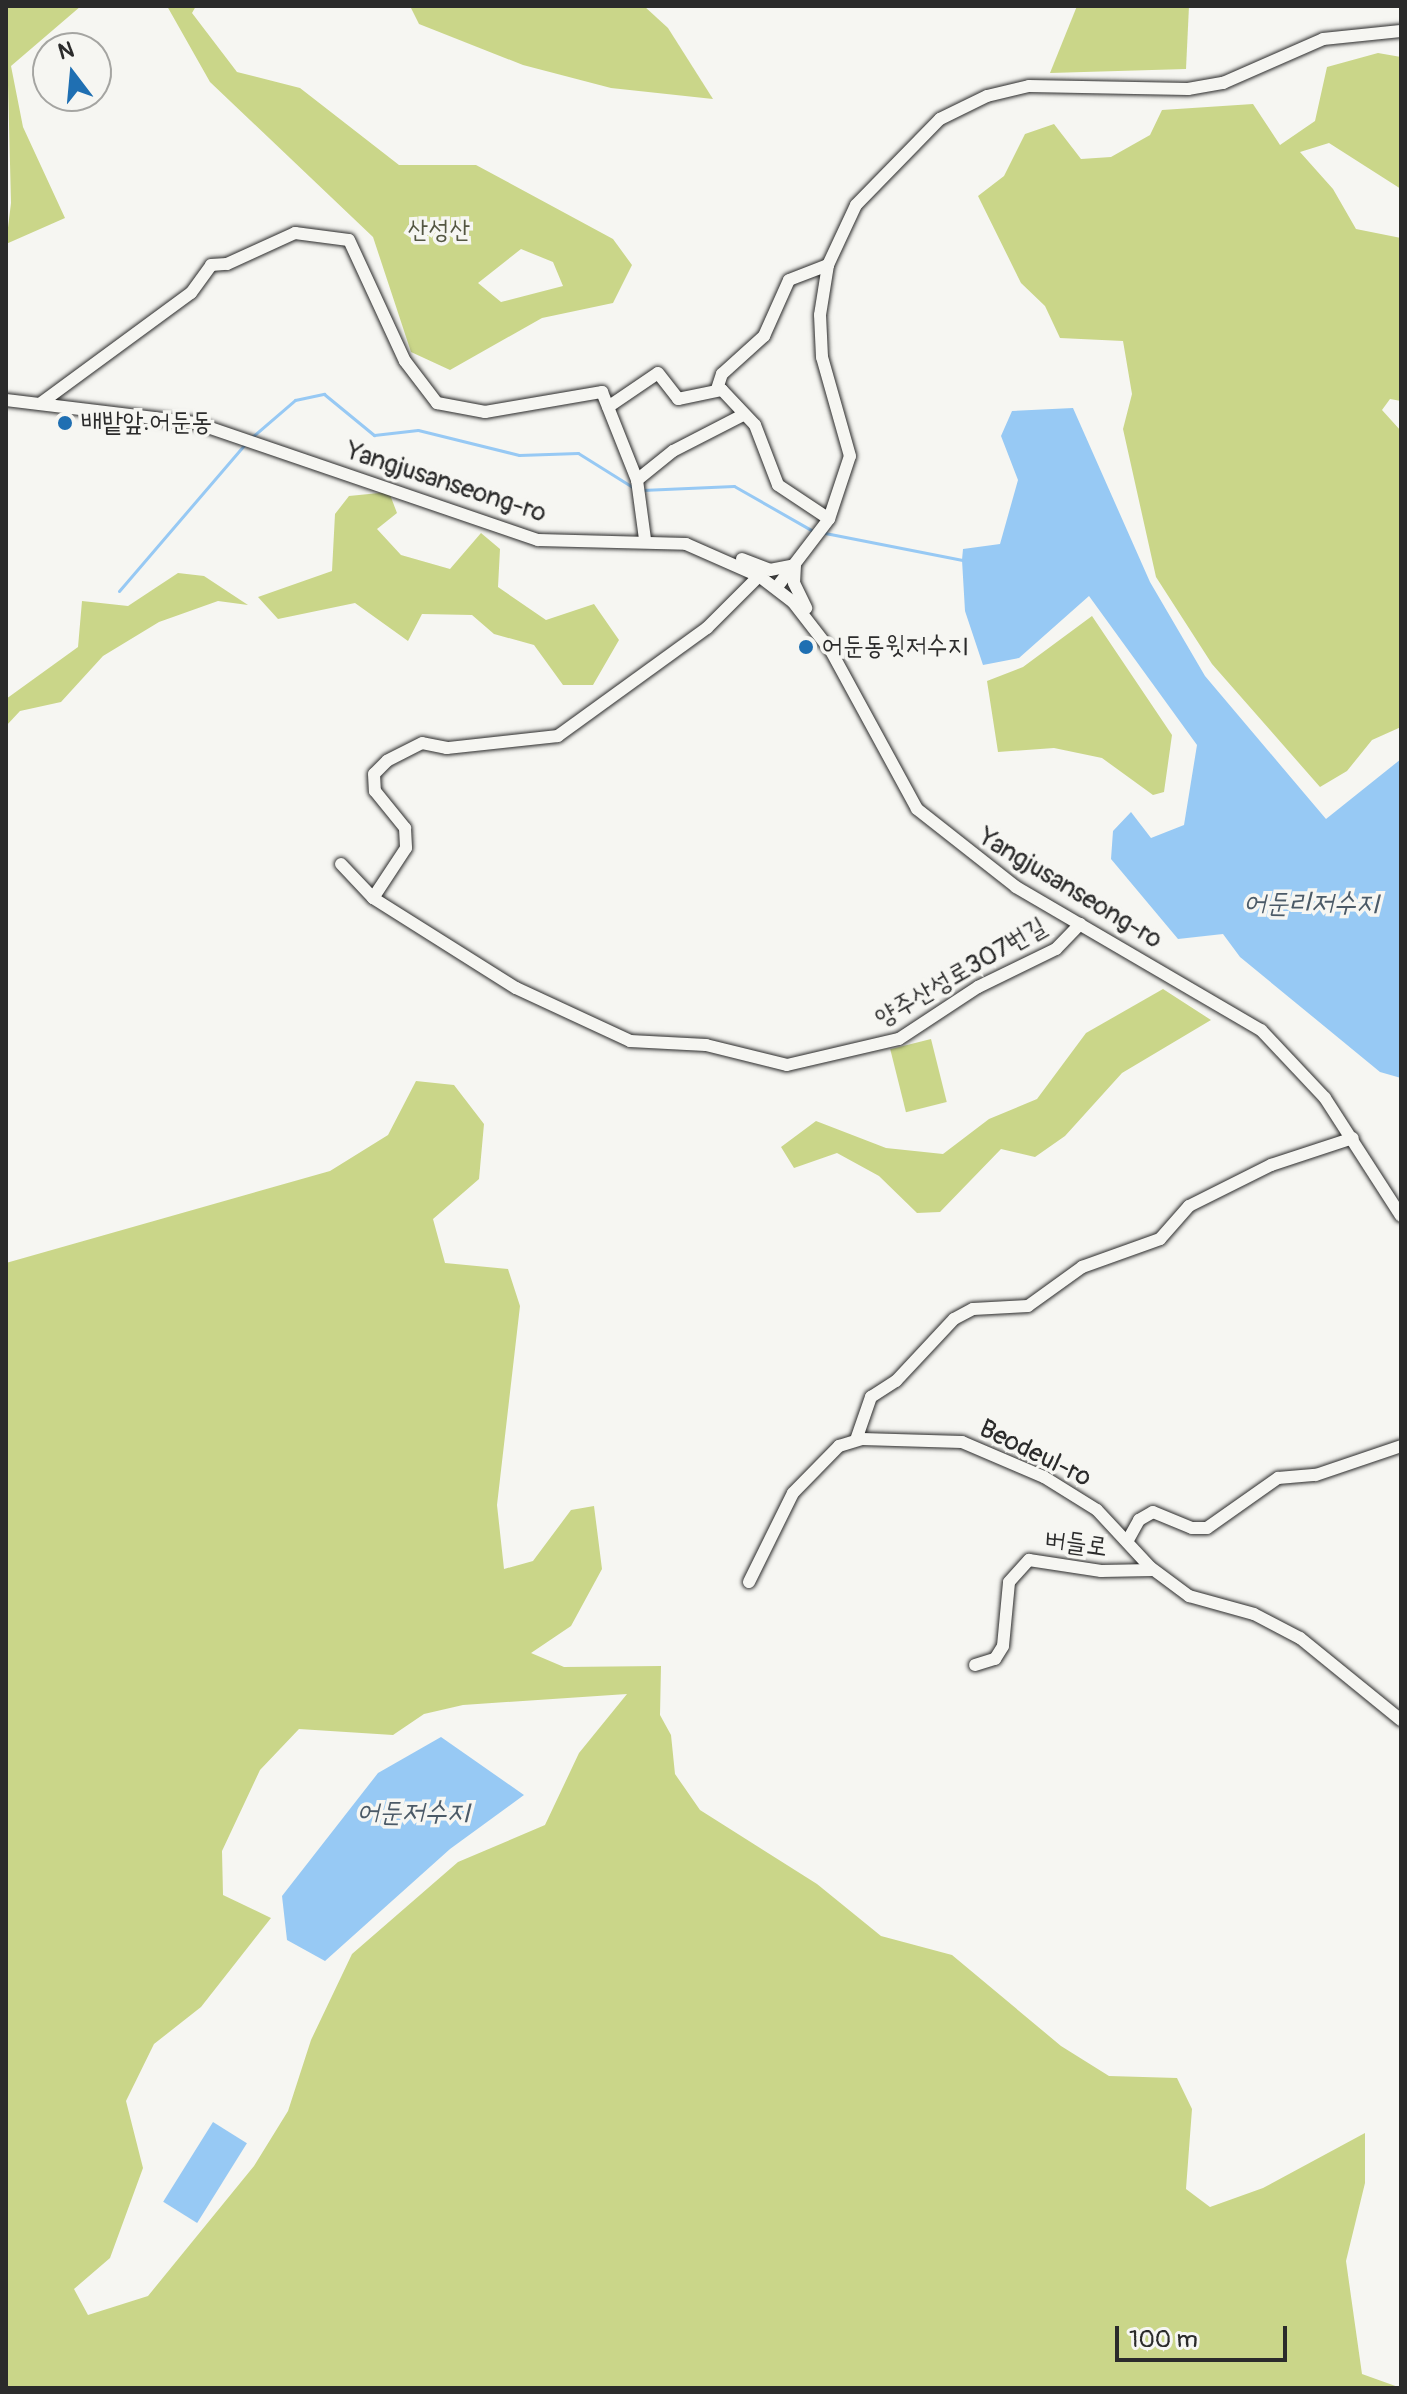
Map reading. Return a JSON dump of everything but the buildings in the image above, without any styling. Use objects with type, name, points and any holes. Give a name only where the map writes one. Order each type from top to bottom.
[{"type":"street","points":[[777,587],[828,522],[850,456],[822,357],[820,315],[828,265],[856,205],[900,154],[940,119],[987,96],[1029,86],[1188,89],[1242,77],[1323,39],[1401,31]]},
{"type":"street","points":[[41,403],[191,293],[211,265],[227,264],[295,233],[349,240],[405,361],[437,403],[485,412],[602,392],[638,486],[645,539]]},
{"type":"street","points":[[717,389],[722,374],[764,336],[789,280],[828,265]]},
{"type":"street","points":[[608,407],[658,373],[678,399],[717,389]]},
{"type":"street","points":[[717,389],[755,425],[778,485],[828,522]]},
{"type":"street","name":"Yangjusanseong-ro","points":[[6,400],[139,413],[239,437],[538,540],[645,539],[716,555],[759,576],[777,587],[824,640],[917,809],[1016,887],[1261,1030],[1311,1079],[1353,1138],[1401,1216]]},
{"type":"street","points":[[638,486],[673,451],[743,415]]},
{"type":"street","points":[[716,555],[770,570],[795,565]]},
{"type":"street","points":[[795,565],[796,591],[824,629],[824,640]]},
{"type":"street","points":[[373,898],[406,848],[405,828],[375,791],[374,774],[403,749],[422,743],[447,748],[558,736],[707,628],[759,576]]},
{"type":"street","name":"양주산성로307번길","points":[[341,864],[373,898],[516,988],[630,1041],[706,1045],[787,1065],[899,1039],[978,987],[1056,949],[1080,924]]},
{"type":"street","points":[[749,1582],[793,1493],[826,1456],[856,1440],[871,1397],[896,1381],[954,1319],[973,1309],[1028,1306],[1082,1267],[1160,1239],[1189,1206],[1271,1165],[1353,1138]]},
{"type":"street","name":"Beodeul-ro","points":[[856,1440],[971,1445],[1044,1477],[1097,1510],[1153,1570],[1189,1596],[1254,1614],[1300,1638],[1401,1720]]},
{"type":"street","points":[[1128,1540],[1139,1520],[1153,1512],[1192,1528],[1207,1528],[1278,1478],[1316,1475],[1401,1446]]},
{"type":"street","name":"버들로","points":[[975,1665],[995,1659],[1003,1646],[1009,1582],[1029,1560],[1101,1571],[1153,1570]]},
{"type":"green space","points":[[6,6],[81,6],[51,32],[32,32],[32,48],[11,66],[23,127],[65,218],[6,244],[11,203]]},
{"type":"green space","name":"산성산","points":[[167,6],[196,6],[192,13],[237,72],[300,88],[399,165],[476,165],[613,239],[632,265],[613,303],[542,318],[450,370],[411,352],[373,237],[210,82]],"holes":[[[521,249],[553,262],[563,286],[501,302],[478,283]]]},
{"type":"green space","points":[[410,6],[644,6],[668,28],[713,99],[611,88],[523,65],[419,24]]},
{"type":"green space","points":[[1077,6],[1189,6],[1186,69],[1050,73]]},
{"type":"green space","points":[[1378,53],[1401,57],[1401,189],[1329,143],[1300,152],[1333,189],[1356,229],[1401,238],[1401,401],[1390,399],[1382,410],[1401,431],[1401,727],[1372,740],[1347,771],[1320,787],[1212,664],[1156,577],[1123,429],[1132,394],[1123,341],[1060,338],[1045,306],[1021,283],[978,196],[1004,176],[1025,134],[1054,124],[1081,159],[1111,157],[1150,135],[1162,110],[1253,104],[1280,145],[1315,121],[1327,67]]},
{"type":"green space","points":[[389,492],[397,513],[377,529],[401,555],[450,569],[481,533],[500,549],[498,587],[546,620],[594,604],[619,640],[593,685],[563,685],[534,645],[494,634],[472,615],[422,614],[408,641],[355,603],[278,619],[258,597],[332,571],[335,514],[349,496]]},
{"type":"green space","points":[[178,573],[204,576],[248,605],[218,601],[159,622],[103,656],[61,702],[20,711],[6,726],[6,699],[78,647],[82,601],[128,606]]},
{"type":"green space","points":[[1092,616],[1172,735],[1164,792],[1153,795],[1102,758],[1054,748],[998,752],[987,681],[1023,667]]},
{"type":"green space","points":[[1163,989],[1211,1020],[1122,1073],[1065,1136],[1035,1157],[1001,1149],[940,1212],[917,1213],[879,1176],[837,1153],[794,1168],[781,1147],[816,1121],[886,1148],[943,1154],[989,1119],[1037,1099],[1086,1033]]},
{"type":"green space","points":[[931,1039],[947,1102],[906,1112],[890,1049]]},
{"type":"green space","points":[[416,1081],[454,1085],[484,1124],[479,1179],[433,1219],[445,1263],[508,1269],[520,1306],[497,1505],[504,1569],[533,1561],[571,1510],[594,1506],[602,1569],[571,1626],[531,1653],[564,1667],[661,1666],[660,1715],[671,1735],[675,1774],[700,1810],[817,1884],[881,1936],[952,1955],[1061,2046],[1109,2076],[1177,2078],[1192,2109],[1186,2189],[1210,2207],[1263,2188],[1365,2133],[1365,2183],[1346,2261],[1362,2374],[1401,2388],[6,2388],[6,1263],[330,1171],[388,1135]],"holes":[[[627,1694],[579,1753],[545,1825],[458,1862],[352,1954],[311,2040],[288,2111],[254,2166],[148,2296],[88,2315],[74,2289],[110,2258],[143,2168],[126,2101],[154,2044],[201,2007],[271,1918],[223,1895],[222,1851],[260,1770],[299,1729],[393,1735],[424,1714],[463,1705]]]},
{"type":"water","name":"어둔리저수지","points":[[1073,408],[1150,582],[1205,676],[1326,819],[1401,759],[1401,1078],[1380,1072],[1240,957],[1223,934],[1178,939],[1111,859],[1113,831],[1131,812],[1151,838],[1184,825],[1197,745],[1089,596],[1019,658],[983,665],[965,611],[962,560],[963,549],[1000,544],[1018,480],[1001,436],[1012,411]]},
{"type":"water","name":"어둔저수지","points":[[441,1737],[524,1795],[450,1849],[325,1961],[287,1940],[282,1896],[378,1773]]},
{"type":"water","points":[[213,2122],[247,2143],[197,2223],[163,2202]]},
{"type":"waterway","points":[[252,437],[295,400],[324,394],[374,435],[418,430],[519,455],[578,453],[634,488]]},
{"type":"waterway","points":[[119,591],[244,445]]},
{"type":"waterway","points":[[642,490],[734,486],[813,531]]},
{"type":"waterway","points":[[825,533],[962,560]]},
{"type":"place","name":"배밭앞.어둔동","points":[[65,423]]},
{"type":"place","name":"어둔동윗저수지","points":[[806,647]]}]
